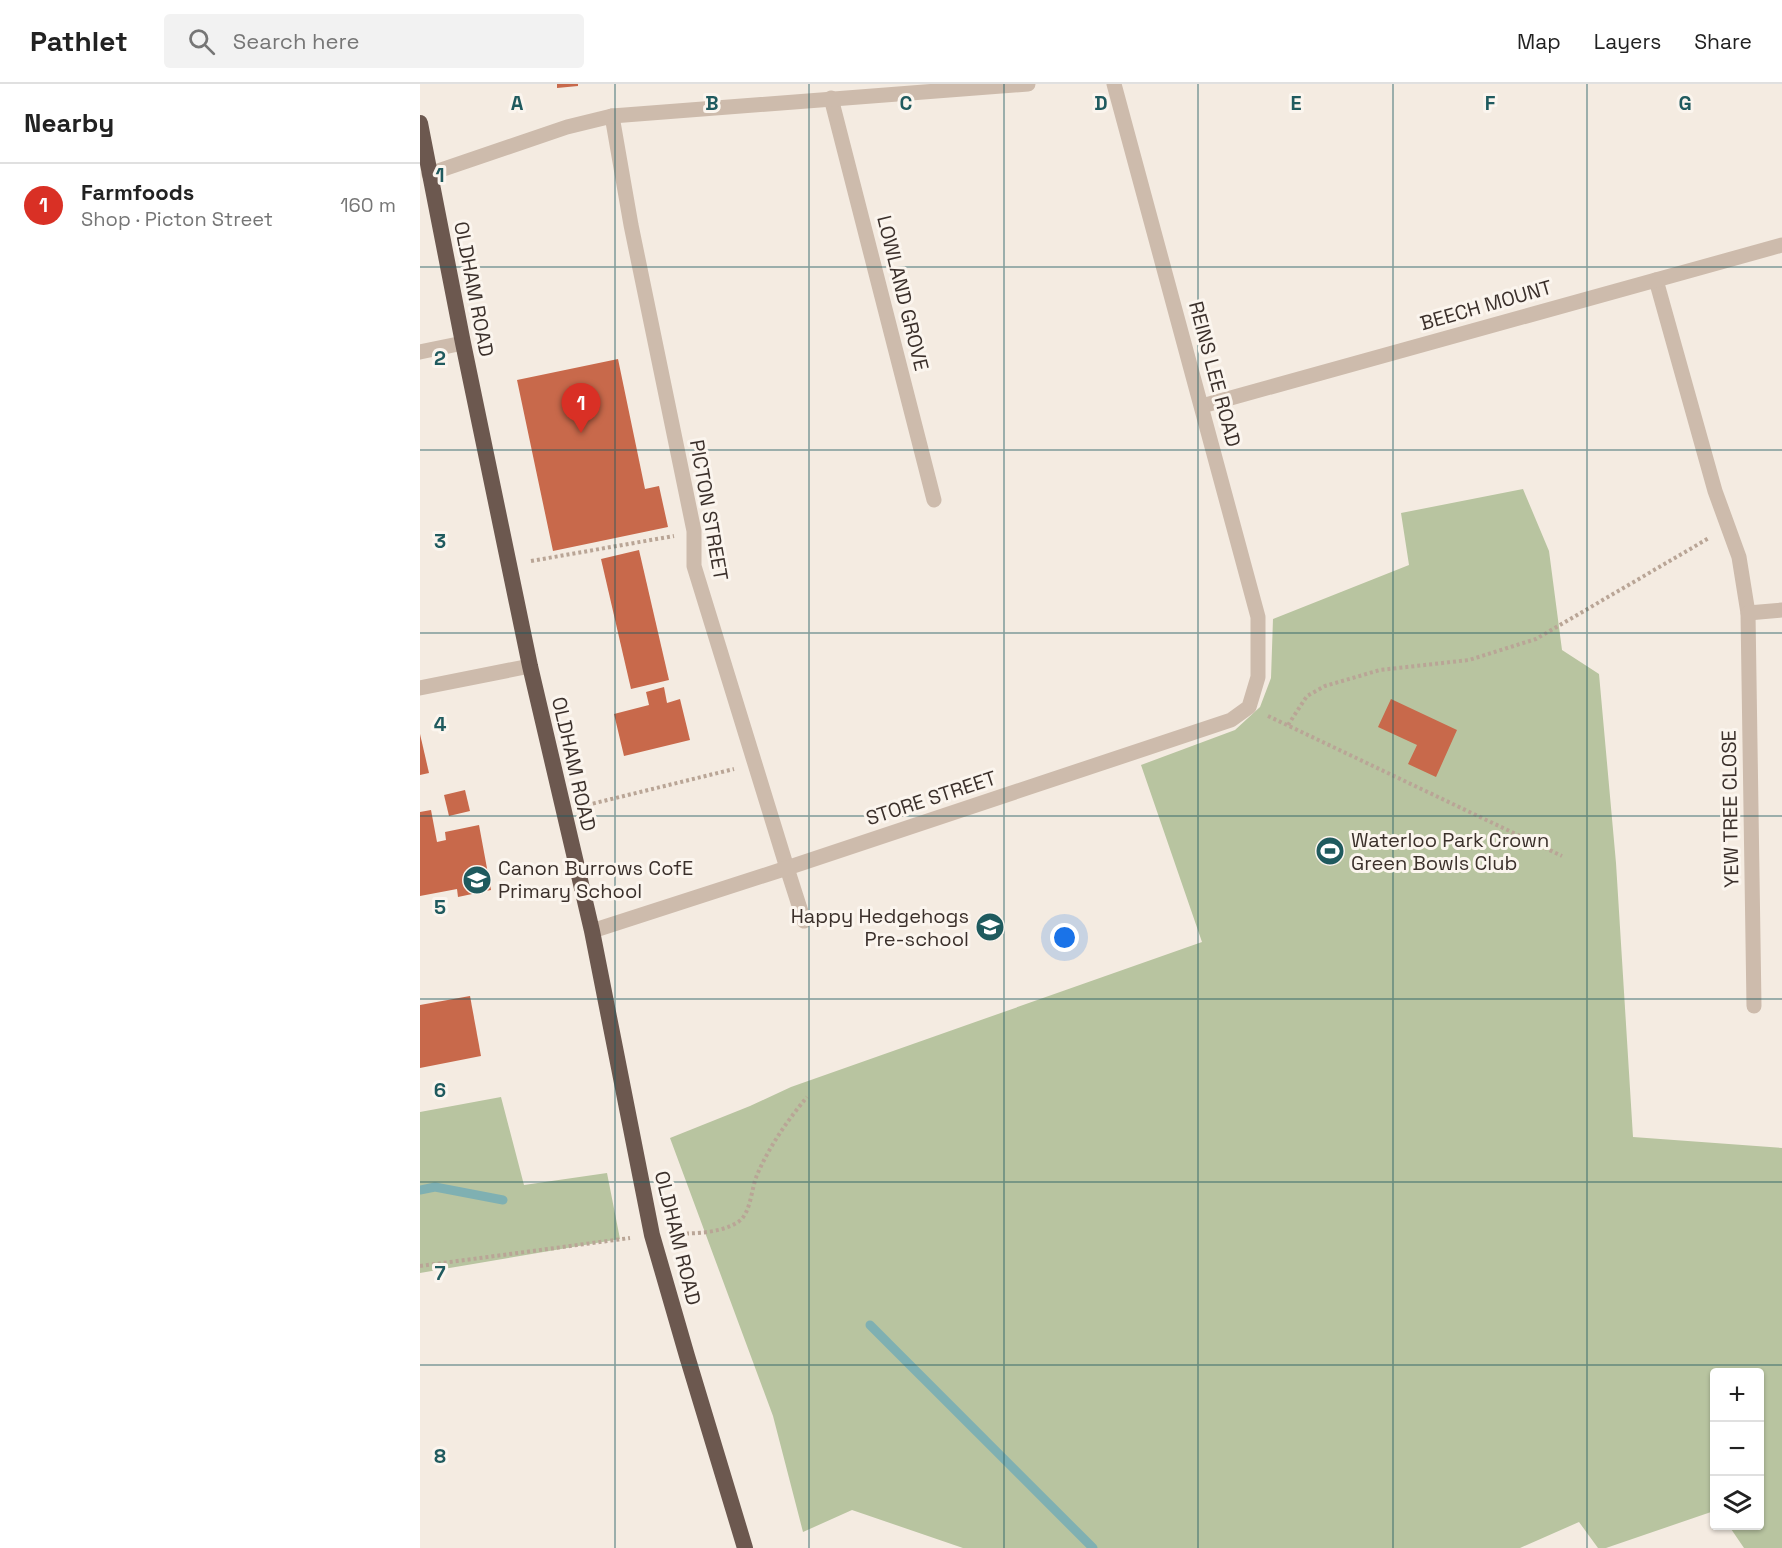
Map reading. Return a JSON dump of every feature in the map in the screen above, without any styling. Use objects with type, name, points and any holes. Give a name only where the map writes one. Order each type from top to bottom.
[{"type":"highway","name":"OLDHAM ROAD","points":[[420,128],[530,666],[592,931],[652,1235],[745,1548]]},
{"type":"street","points":[[429,174],[567,126],[612,116],[1028,84]]},
{"type":"street","name":"REINS LEE ROAD","points":[[1114,84],[1258,617],[1258,677],[1249,707]]},
{"type":"street","name":"LOWLAND GROVE","points":[[831,98],[934,500]]},
{"type":"street","name":"PICTON STREET","points":[[612,116],[631,225],[694,531],[694,566],[804,921]]},
{"type":"street","name":"BEECH MOUNT","points":[[1202,406],[1782,245]]},
{"type":"street","name":"YEW TREE CLOSE","points":[[1656,280],[1715,491],[1739,557],[1748,613],[1754,1006]]},
{"type":"street","points":[[420,352],[463,343]]},
{"type":"street","points":[[1748,613],[1782,610]]},
{"type":"street","points":[[420,688],[530,666]]},
{"type":"street","name":"STORE STREET","points":[[592,931],[1231,720],[1249,707]]},
{"type":"path","points":[[1288,725],[1307,696],[1325,686],[1380,670],[1469,660],[1536,639],[1729,525]]},
{"type":"path","points":[[509,566],[694,531]]},
{"type":"path","points":[[1249,707],[1562,856]]},
{"type":"path","points":[[564,811],[755,764]]},
{"type":"path","points":[[420,1266],[652,1235],[707,1232],[739,1222],[746,1211],[762,1164],[785,1124],[807,1097]]},
{"type":"green space","points":[[1523,489],[1549,551],[1562,650],[1599,674],[1616,863],[1633,1137],[1782,1148],[1782,1548],[1744,1548],[1732,1530],[1764,1530],[1764,1368],[1710,1368],[1710,1512],[1606,1548],[1598,1548],[1579,1522],[1520,1548],[963,1548],[852,1510],[803,1532],[773,1416],[670,1138],[791,1087],[1202,942],[1141,765],[1235,730],[1260,707],[1271,678],[1273,619],[1409,565],[1401,513]]},
{"type":"green space","points":[[501,1097],[524,1185],[607,1173],[620,1239],[420,1273],[420,1112]]},
{"type":"building","points":[[557,84],[578,84],[578,86],[557,88]]},
{"type":"building","points":[[618,359],[645,489],[659,486],[668,527],[553,551],[517,380]]},
{"type":"building","points":[[639,550],[669,680],[631,689],[601,559]]},
{"type":"building","points":[[664,687],[667,703],[680,699],[690,740],[624,756],[614,714],[649,705],[646,692]]},
{"type":"building","points":[[1391,699],[1457,730],[1436,777],[1408,764],[1417,745],[1378,727]]},
{"type":"building","points":[[420,734],[429,773],[420,775]]},
{"type":"building","points":[[465,790],[470,811],[449,816],[444,795]]},
{"type":"building","points":[[431,810],[437,842],[446,840],[445,832],[479,825],[491,890],[458,897],[457,889],[420,896],[420,812]]},
{"type":"building","points":[[470,996],[481,1056],[420,1068],[420,1005]]},
{"type":"waterway","points":[[420,1190],[435,1187],[503,1200]]},
{"type":"waterway","points":[[870,1325],[1093,1548]]},
{"type":"place","name":"Farmfoods","points":[[581,433]]},
{"type":"place","name":"Waterloo Park Crown Green Bowls Club","points":[[1330,851]]},
{"type":"place","name":"Canon Burrows CofE Primary School","points":[[477,880]]},
{"type":"place","name":"Happy Hedgehogs Pre-school","points":[[990,927]]}]
